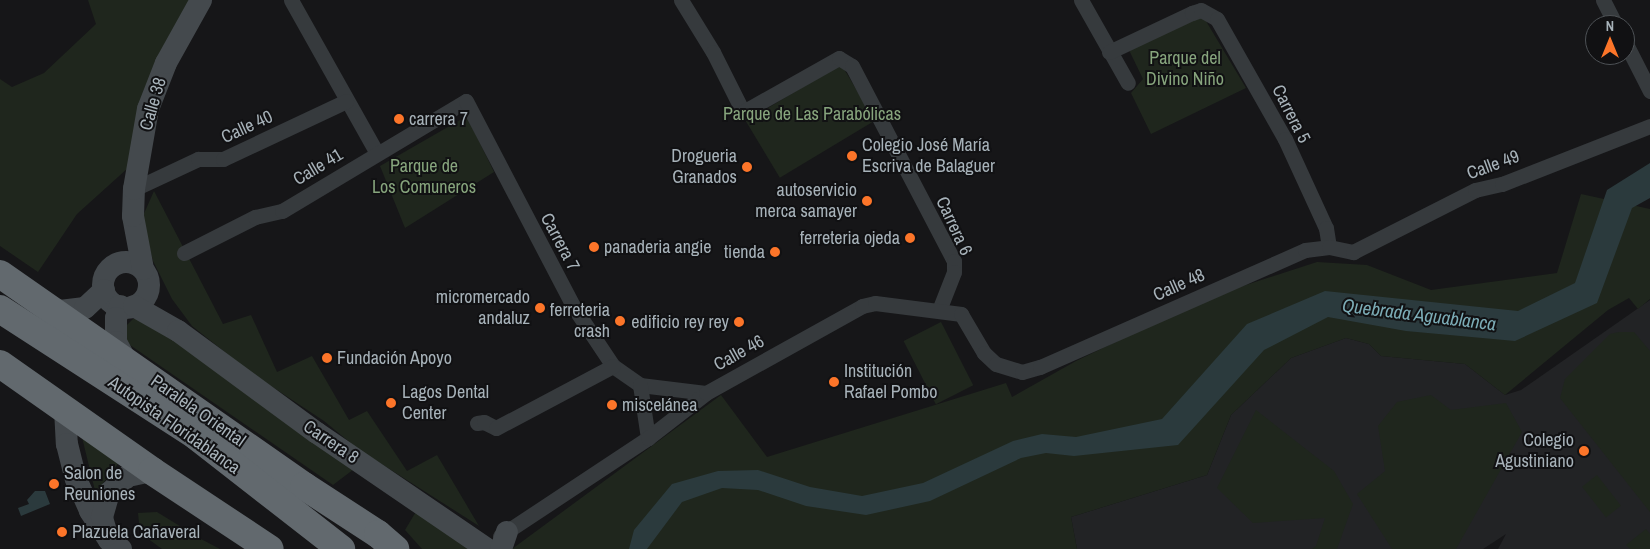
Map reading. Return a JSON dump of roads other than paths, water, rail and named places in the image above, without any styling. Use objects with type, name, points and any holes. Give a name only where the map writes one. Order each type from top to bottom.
[{"type":"highway","name":"Paralela Oriental","points":[[0,274],[378,534],[395,549]]},
{"type":"highway","name":"Autopista Floridablanca","points":[[0,309],[196,436],[341,549]]},
{"type":"highway","points":[[0,364],[152,471],[270,549]]},
{"type":"main road","name":"Calle 38","points":[[111,268],[125,246],[133,216],[134,189],[148,109],[166,63],[201,0]]},
{"type":"main road","name":"Calle 38","points":[[133,216],[145,273]]},
{"type":"main road","points":[[127,306],[112,302],[104,290],[104,280],[111,268],[124,262],[145,273],[145,297],[127,306],[116,318],[116,342],[127,363]]},
{"type":"main road","name":"Carrera 8","points":[[145,273],[178,331]]},
{"type":"main road","points":[[47,306],[60,311],[85,308],[104,290]]},
{"type":"main road","name":"Carrera 8","points":[[127,306],[178,331],[317,433],[495,544]]},
{"type":"main road","points":[[65,409],[67,444],[76,478],[90,511],[115,545]]},
{"type":"main road","points":[[115,545],[102,516],[109,493],[128,476],[152,471]]},
{"type":"street","points":[[291,0],[377,154]]},
{"type":"street","name":"Carrera 6","points":[[680,0],[713,52],[743,112],[839,58],[852,66],[954,261],[954,272],[939,310]]},
{"type":"street","points":[[1081,0],[1128,83]]},
{"type":"street","points":[[1603,0],[1611,15]]},
{"type":"street","name":"Carrera 5","points":[[1109,52],[1201,10],[1217,19],[1238,51],[1284,139],[1326,228],[1329,246]]},
{"type":"street","points":[[1635,62],[1650,91]]},
{"type":"street","name":"Calle 40","points":[[134,189],[198,159],[223,159],[346,101]]},
{"type":"street","name":"Calle 41","points":[[184,252],[255,217],[282,211],[466,101]]},
{"type":"street","name":"Carrera 7","points":[[466,101],[573,306],[613,366],[640,385],[706,393]]},
{"type":"street","name":"Calle 49","points":[[1353,252],[1476,190],[1502,184],[1650,126]]},
{"type":"street","name":"Calle 48","points":[[1022,372],[1040,368],[1305,250],[1329,246],[1353,252]]},
{"type":"street","name":"Calle 46","points":[[495,544],[648,438],[706,393],[862,306],[874,304],[961,314],[984,353],[996,364],[1022,372]]},
{"type":"street","points":[[477,423],[484,422],[496,428],[613,366]]},
{"type":"street","points":[[640,385],[648,438]]},
{"type":"water","name":"Quebrada Aguablanca","points":[[1650,163],[1650,198],[1632,208],[1597,303],[1515,341],[1406,331],[1328,317],[1264,350],[1178,445],[1074,456],[1046,453],[1021,458],[930,501],[866,515],[806,506],[758,490],[722,488],[682,502],[647,549],[629,549],[634,530],[672,484],[718,471],[758,470],[810,487],[862,496],[923,483],[1013,441],[1042,434],[1076,437],[1162,419],[1247,324],[1325,291],[1518,311],[1575,283],[1607,190]]},
{"type":"water","points":[[35,491],[45,491],[50,504],[21,516],[18,508],[29,504],[27,500]]},
{"type":"place","name":"carrera 7","points":[[399,119]]},
{"type":"place","name":"Colegio José María Escriva de Balaguer","points":[[852,156]]},
{"type":"place","name":"Drogueria Granados","points":[[747,167]]},
{"type":"place","name":"autoservicio merca samayer","points":[[867,201]]},
{"type":"place","name":"ferreteria ojeda","points":[[910,238]]},
{"type":"place","name":"panaderia angie","points":[[594,247]]},
{"type":"place","name":"tienda","points":[[775,252]]},
{"type":"place","name":"micromercado andaluz","points":[[540,308]]},
{"type":"place","name":"ferreteria crash","points":[[620,321]]},
{"type":"place","name":"edificio rey rey","points":[[739,322]]},
{"type":"place","name":"Fundación Apoyo","points":[[327,358]]},
{"type":"place","name":"Institución Rafael Pombo","points":[[834,382]]},
{"type":"place","name":"Lagos Dental Center","points":[[391,403]]},
{"type":"place","name":"miscelánea","points":[[612,405]]},
{"type":"place","name":"Colegio Agustiniano","points":[[1584,451]]},
{"type":"place","name":"Salon de Reuniones","points":[[54,484]]},
{"type":"place","name":"Plazuela Cañaveral","points":[[62,532]]},
{"type":"park label","name":"Parque del Divino Niño","points":[[1185,69]]},
{"type":"park label","name":"Parque de Las Parabólicas","points":[[812,114]]},
{"type":"park label","name":"Parque de Los Comuneros","points":[[424,177]]}]
